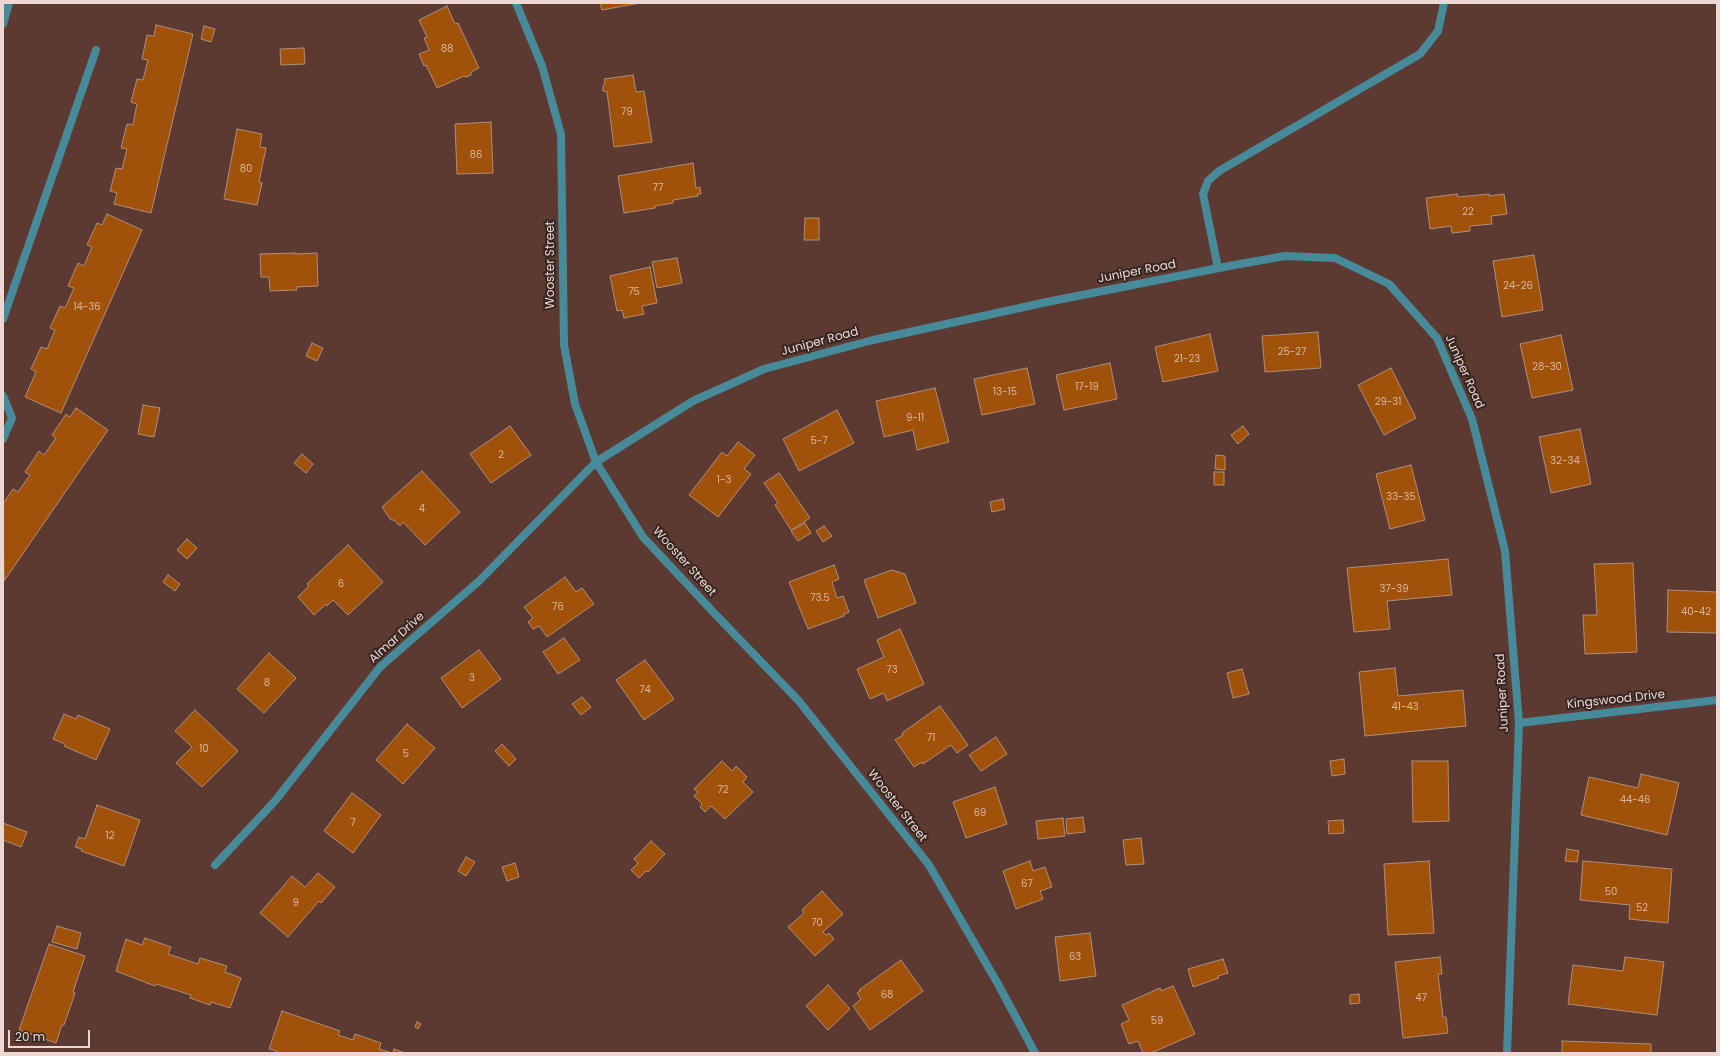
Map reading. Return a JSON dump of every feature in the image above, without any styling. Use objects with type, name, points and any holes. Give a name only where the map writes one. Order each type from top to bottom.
[{"type":"street","points":[[3,24],[9,3]]},
{"type":"street","name":"Wooster Street","points":[[516,3],[542,66],[562,134],[564,344],[575,404],[596,462],[643,537],[798,700],[929,865],[998,984],[1035,1053]]},
{"type":"street","points":[[1218,268],[1204,194],[1208,181],[1219,171],[1420,54],[1438,31],[1444,3]]},
{"type":"street","points":[[3,319],[96,50]]},
{"type":"street","name":"Juniper Road","points":[[596,462],[693,401],[764,369],[873,340],[1047,302],[1285,256],[1335,258],[1389,284],[1437,338],[1472,419],[1506,551],[1519,723],[1507,1053]]},
{"type":"street","points":[[3,396],[12,418],[3,439]]},
{"type":"street","name":"Almar Drive","points":[[215,866],[275,801],[380,667],[479,581],[596,462]]},
{"type":"street","name":"Kingswood Drive","points":[[1519,723],[1717,700]]},
{"type":"building","points":[[600,3],[640,3],[602,10]]},
{"type":"building","points":[[447,6],[455,24],[458,23],[479,68],[471,72],[471,75],[466,77],[464,76],[437,88],[419,54],[429,50],[424,38],[427,37],[419,20]]},
{"type":"building","points":[[156,25],[193,34],[151,213],[114,204],[117,193],[110,191],[116,168],[122,169],[127,149],[121,148],[127,124],[133,125],[137,104],[131,102],[137,79],[143,80],[148,60],[142,59],[147,35],[154,36]]},
{"type":"building","points":[[204,26],[215,29],[211,42],[201,39]]},
{"type":"building","points":[[304,48],[305,64],[281,65],[280,49]]},
{"type":"building","points":[[633,75],[636,92],[644,91],[652,142],[614,147],[607,92],[603,91],[603,86],[605,83],[604,79]]},
{"type":"building","points":[[491,122],[493,173],[457,174],[455,124]]},
{"type":"building","points":[[237,129],[262,134],[260,147],[266,148],[259,182],[262,183],[257,205],[224,199]]},
{"type":"building","points":[[693,163],[696,188],[700,187],[701,194],[697,194],[698,196],[673,200],[673,203],[655,206],[655,208],[624,213],[618,176]]},
{"type":"building","points":[[1457,194],[1458,197],[1504,194],[1507,214],[1491,216],[1492,224],[1470,226],[1470,231],[1452,233],[1451,226],[1430,229],[1426,198]]},
{"type":"building","points":[[107,214],[142,230],[61,413],[25,397],[36,372],[31,369],[41,347],[47,349],[55,330],[50,328],[60,306],[65,308],[74,288],[68,286],[78,263],[84,266],[92,247],[87,245],[97,223],[102,225]]},
{"type":"building","points":[[805,218],[819,218],[819,240],[804,240]]},
{"type":"building","points":[[317,253],[318,286],[296,287],[297,290],[270,291],[269,277],[261,277],[260,254]]},
{"type":"building","points":[[1534,255],[1543,310],[1502,317],[1493,261]]},
{"type":"building","points":[[677,258],[682,283],[657,288],[652,262]]},
{"type":"building","points":[[650,267],[657,303],[642,306],[644,314],[624,318],[622,310],[617,311],[610,276]]},
{"type":"building","points":[[1318,332],[1321,368],[1265,372],[1262,336]]},
{"type":"building","points":[[1210,334],[1218,371],[1163,382],[1155,347]]},
{"type":"building","points":[[1561,335],[1573,390],[1532,398],[1520,344]]},
{"type":"building","points":[[312,343],[323,348],[317,361],[306,356]]},
{"type":"building","points":[[1110,363],[1117,399],[1064,410],[1056,375]]},
{"type":"building","points":[[1027,368],[1035,404],[982,415],[974,379]]},
{"type":"building","points":[[1391,368],[1416,418],[1384,435],[1358,385]]},
{"type":"building","points":[[935,388],[949,442],[917,450],[913,430],[884,437],[876,401]]},
{"type":"building","points":[[143,405],[160,408],[154,437],[138,434]]},
{"type":"building","points":[[76,408],[108,430],[4,581],[3,504],[13,489],[18,492],[30,475],[25,472],[39,451],[44,455],[56,438],[52,435],[66,414],[70,417]]},
{"type":"building","points":[[837,410],[854,443],[799,471],[783,439]]},
{"type":"building","points":[[510,426],[531,455],[491,483],[470,454]]},
{"type":"building","points":[[1243,426],[1249,434],[1238,444],[1231,435]]},
{"type":"building","points":[[1580,429],[1591,484],[1551,493],[1539,437]]},
{"type":"building","points":[[738,442],[755,455],[744,469],[751,474],[718,517],[689,495],[722,452],[727,456]]},
{"type":"building","points":[[302,454],[313,464],[306,473],[294,463]]},
{"type":"building","points":[[1216,455],[1225,456],[1225,470],[1215,469]]},
{"type":"building","points":[[1411,465],[1425,520],[1390,529],[1376,474]]},
{"type":"building","points":[[422,471],[460,512],[425,545],[403,522],[400,526],[394,520],[391,520],[382,507]]},
{"type":"building","points":[[1214,472],[1224,472],[1224,485],[1214,485]]},
{"type":"building","points":[[779,473],[810,518],[791,530],[775,505],[778,503],[764,483]]},
{"type":"building","points":[[1003,499],[1005,509],[992,512],[990,502]]},
{"type":"building","points":[[805,523],[811,533],[798,541],[791,531]]},
{"type":"building","points":[[824,526],[832,536],[823,542],[816,531]]},
{"type":"building","points":[[187,539],[197,548],[187,559],[177,550]]},
{"type":"building","points":[[348,545],[383,582],[348,615],[333,600],[314,615],[298,597],[309,586],[307,584]]},
{"type":"building","points":[[1448,559],[1452,595],[1387,601],[1390,629],[1354,632],[1347,568]]},
{"type":"building","points":[[1633,563],[1637,652],[1585,654],[1583,615],[1597,615],[1594,564]]},
{"type":"building","points":[[834,565],[839,579],[832,582],[837,598],[843,596],[849,612],[844,614],[844,616],[808,629],[789,582]]},
{"type":"building","points":[[892,570],[905,574],[916,603],[878,618],[864,580]]},
{"type":"building","points":[[168,575],[180,584],[175,591],[163,582]]},
{"type":"building","points":[[565,577],[576,592],[582,588],[594,604],[547,637],[539,626],[533,629],[528,622],[533,618],[524,607]]},
{"type":"building","points":[[1668,590],[1717,592],[1717,633],[1667,632]]},
{"type":"building","points":[[900,629],[924,684],[887,701],[884,693],[870,699],[857,669],[884,657],[877,640]]},
{"type":"building","points":[[564,638],[580,660],[558,674],[543,652]]},
{"type":"building","points":[[479,650],[501,679],[462,708],[441,678]]},
{"type":"building","points":[[269,653],[296,678],[264,713],[237,689]]},
{"type":"building","points":[[645,660],[674,699],[644,720],[616,680]]},
{"type":"building","points":[[1395,668],[1398,696],[1463,690],[1466,726],[1365,736],[1359,672]]},
{"type":"building","points":[[1242,669],[1249,694],[1233,698],[1227,673]]},
{"type":"building","points":[[582,697],[591,707],[581,715],[572,704]]},
{"type":"building","points":[[940,706],[968,745],[957,753],[951,745],[923,764],[922,762],[914,767],[895,740],[903,735],[902,733]]},
{"type":"building","points":[[195,710],[238,751],[202,787],[176,763],[192,747],[175,731]]},
{"type":"building","points":[[64,714],[76,719],[78,715],[110,729],[96,760],[64,746],[65,744],[53,739]]},
{"type":"building","points":[[407,724],[435,748],[403,784],[376,760]]},
{"type":"building","points":[[996,737],[1007,754],[981,771],[969,755]]},
{"type":"building","points":[[502,744],[516,759],[509,766],[495,751]]},
{"type":"building","points":[[1344,759],[1345,774],[1332,776],[1330,761]]},
{"type":"building","points":[[722,761],[732,771],[736,766],[747,777],[743,782],[753,792],[725,819],[711,806],[705,812],[700,807],[702,804],[694,796],[698,792],[694,789]]},
{"type":"building","points":[[1412,761],[1448,761],[1449,821],[1413,822]]},
{"type":"building","points":[[1641,774],[1679,783],[1667,835],[1581,815],[1589,777],[1638,788]]},
{"type":"building","points":[[995,787],[1007,824],[966,838],[953,802]]},
{"type":"building","points":[[352,793],[381,815],[353,853],[324,831]]},
{"type":"building","points":[[97,805],[140,820],[124,866],[81,851],[82,849],[75,847],[79,837],[85,839]]},
{"type":"building","points":[[1083,817],[1085,832],[1067,834],[1066,819]]},
{"type":"building","points":[[1063,818],[1065,836],[1038,839],[1036,821]]},
{"type":"building","points":[[1343,820],[1344,833],[1329,834],[1328,821]]},
{"type":"building","points":[[3,823],[27,832],[21,847],[3,840]]},
{"type":"building","points":[[1141,838],[1144,864],[1126,865],[1123,840]]},
{"type":"building","points":[[651,841],[665,854],[648,872],[646,871],[639,878],[631,870],[638,863],[634,859]]},
{"type":"building","points":[[1567,849],[1579,851],[1577,862],[1565,861]]},
{"type":"building","points":[[466,857],[475,862],[466,876],[458,871]]},
{"type":"building","points":[[1030,861],[1033,871],[1045,867],[1052,887],[1040,891],[1043,899],[1016,909],[1003,871]]},
{"type":"building","points":[[1429,861],[1434,933],[1388,935],[1384,864]]},
{"type":"building","points":[[1583,861],[1672,869],[1668,923],[1629,919],[1630,905],[1580,900]]},
{"type":"building","points":[[515,863],[519,877],[507,881],[502,867]]},
{"type":"building","points":[[318,873],[335,887],[321,903],[319,901],[288,937],[260,913],[292,876],[305,887]]},
{"type":"building","points":[[822,891],[843,914],[823,932],[826,935],[829,933],[834,939],[815,956],[788,927],[804,913],[802,910]]},
{"type":"building","points":[[57,926],[81,933],[77,949],[52,942]]},
{"type":"building","points":[[1090,933],[1096,976],[1060,981],[1055,937]]},
{"type":"building","points":[[145,938],[171,947],[168,954],[198,964],[200,958],[227,966],[225,972],[241,978],[230,1008],[211,1002],[210,1005],[190,998],[191,995],[156,984],[155,986],[116,971],[126,939],[142,945]]},
{"type":"building","points":[[49,944],[85,956],[73,992],[75,993],[56,1043],[19,1030]]},
{"type":"building","points":[[1440,957],[1442,974],[1438,974],[1443,1017],[1446,1017],[1448,1033],[1403,1038],[1395,962]]},
{"type":"building","points":[[1625,957],[1664,962],[1657,1015],[1568,1004],[1573,965],[1623,971]]},
{"type":"building","points":[[1223,959],[1228,973],[1218,976],[1219,978],[1193,987],[1188,969]]},
{"type":"building","points":[[901,960],[923,991],[870,1030],[853,1006],[861,999],[857,993],[860,991],[859,990]]},
{"type":"building","points":[[828,985],[850,1009],[828,1030],[806,1006]]},
{"type":"building","points":[[1173,986],[1195,1034],[1151,1053],[1143,1053],[1138,1041],[1129,1044],[1121,1024],[1129,1020],[1122,1005],[1160,988],[1161,991]]},
{"type":"building","points":[[1359,994],[1360,1003],[1350,1004],[1350,995]]},
{"type":"building","points":[[282,1011],[340,1031],[338,1035],[353,1040],[355,1034],[381,1043],[379,1049],[392,1053],[280,1053],[269,1049]]},
{"type":"building","points":[[417,1022],[421,1024],[418,1029],[415,1027]]},
{"type":"building","points":[[1562,1041],[1651,1044],[1651,1053],[1562,1053]]},
{"type":"building","points":[[394,1049],[405,1053],[393,1053]]}]
